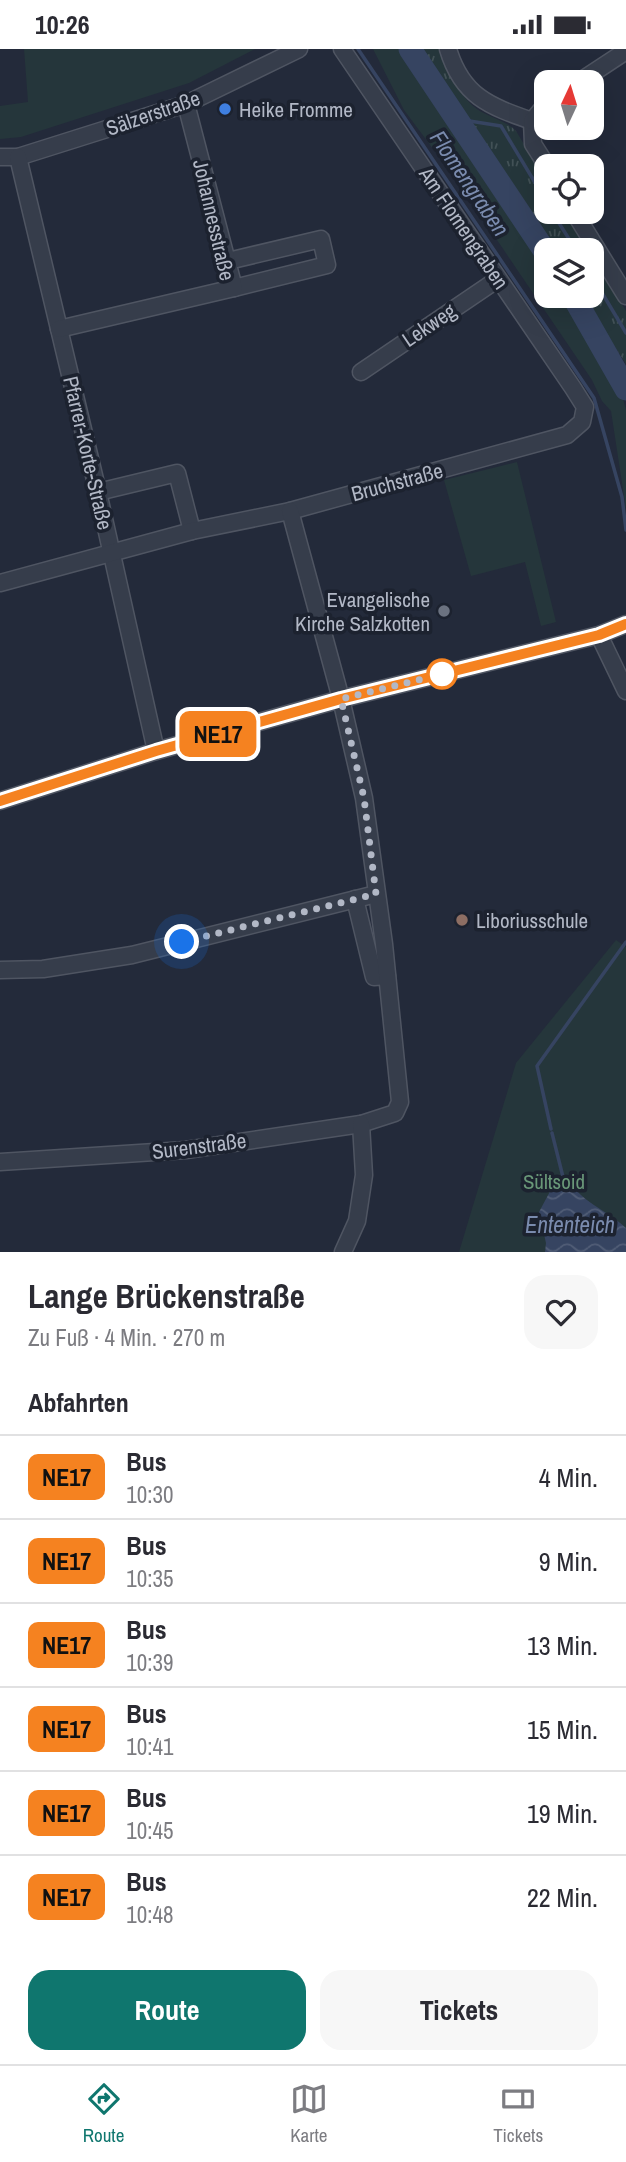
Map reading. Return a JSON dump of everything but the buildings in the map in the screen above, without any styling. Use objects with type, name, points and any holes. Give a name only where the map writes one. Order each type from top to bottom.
[{"type":"street","name":"Sälzerstraße","points":[[0,157],[18,157],[186,104],[299,49]]},
{"type":"street","name":"Am Flomengraben","points":[[342,49],[585,407]]},
{"type":"street","points":[[448,49],[460,78],[476,95],[494,108],[532,121]]},
{"type":"street","points":[[597,70],[626,51]]},
{"type":"street","name":"Johannesstraße","points":[[60,329],[234,288],[186,104]]},
{"type":"street","points":[[534,119],[533,144],[539,154]]},
{"type":"street","name":"Pfarrer-Korte-Straße","points":[[18,157],[98,492],[156,751]]},
{"type":"street","points":[[582,224],[626,296]]},
{"type":"street","points":[[228,261],[321,239],[327,265],[234,288]]},
{"type":"street","name":"Lekweg","points":[[360,372],[498,279]]},
{"type":"street","name":"Bruchstraße","points":[[0,583],[192,531],[290,511],[567,435],[582,422],[585,407]]},
{"type":"street","points":[[98,492],[177,473],[192,531]]},
{"type":"street","points":[[290,511],[341,699],[364,798],[387,976],[374,977],[355,899]]},
{"type":"street","points":[[0,801],[156,751],[341,699],[599,635],[626,624]]},
{"type":"street","points":[[599,635],[626,691]]},
{"type":"street","points":[[0,970],[43,969],[132,955],[376,894]]},
{"type":"street","name":"Surenstraße","points":[[0,1162],[186,1150],[361,1124],[395,1113],[400,1102],[387,976]]},
{"type":"street","points":[[342,1252],[357,1221],[364,1175],[361,1124]]},
{"type":"green space","points":[[24,49],[255,49],[189,83],[21,137],[0,139],[0,106],[28,102]]},
{"type":"green space","points":[[373,49],[400,49],[534,254],[534,295],[457,181],[404,110]]},
{"type":"green space","points":[[422,49],[441,49],[467,100],[478,110],[516,131],[534,161],[534,222]]},
{"type":"green space","points":[[535,224],[572,224],[581,238],[544,238]]},
{"type":"green space","points":[[604,275],[626,311],[626,364],[590,308],[604,308]]},
{"type":"green space","points":[[543,308],[569,308],[622,395],[626,410],[626,509],[611,411],[602,401],[592,380]]},
{"type":"green space","points":[[517,462],[556,622],[541,626],[525,562],[471,576],[444,480]]},
{"type":"green space","name":"Sültsoid","points":[[616,940],[626,947],[626,1252],[459,1252],[516,1063]]},
{"type":"water","name":"Ententeich","points":[[567,1176],[579,1193],[626,1228],[626,1252],[545,1252],[546,1243],[539,1212],[554,1184]]},
{"type":"waterway","name":"Flomengraben","points":[[358,49],[594,398],[622,497],[626,530]]},
{"type":"waterway","points":[[410,49],[536,238]]},
{"type":"waterway","points":[[457,119],[501,126],[534,181]]},
{"type":"waterway","points":[[560,224],[568,238]]},
{"type":"waterway","points":[[604,296],[626,333]]},
{"type":"waterway","points":[[580,308],[626,389]]},
{"type":"waterway","name":"Flomengraben","points":[[551,1129],[537,1066],[626,942]]},
{"type":"waterway","name":"Flomengraben","points":[[552,1133],[563,1177]]},
{"type":"bus line","name":"NE17","points":[[0,801],[156,751],[341,699],[599,635],[626,624]]},
{"type":"place","name":"Heike Fromme","points":[[225,109]]},
{"type":"place","name":"Evangelische Kirche Salzkotten","points":[[444,611]]},
{"type":"place","name":"Liboriusschule","points":[[462,920]]},
{"type":"route","points":[[182,942],[376,894],[364,798],[341,699],[451,672],[442,674]]}]
